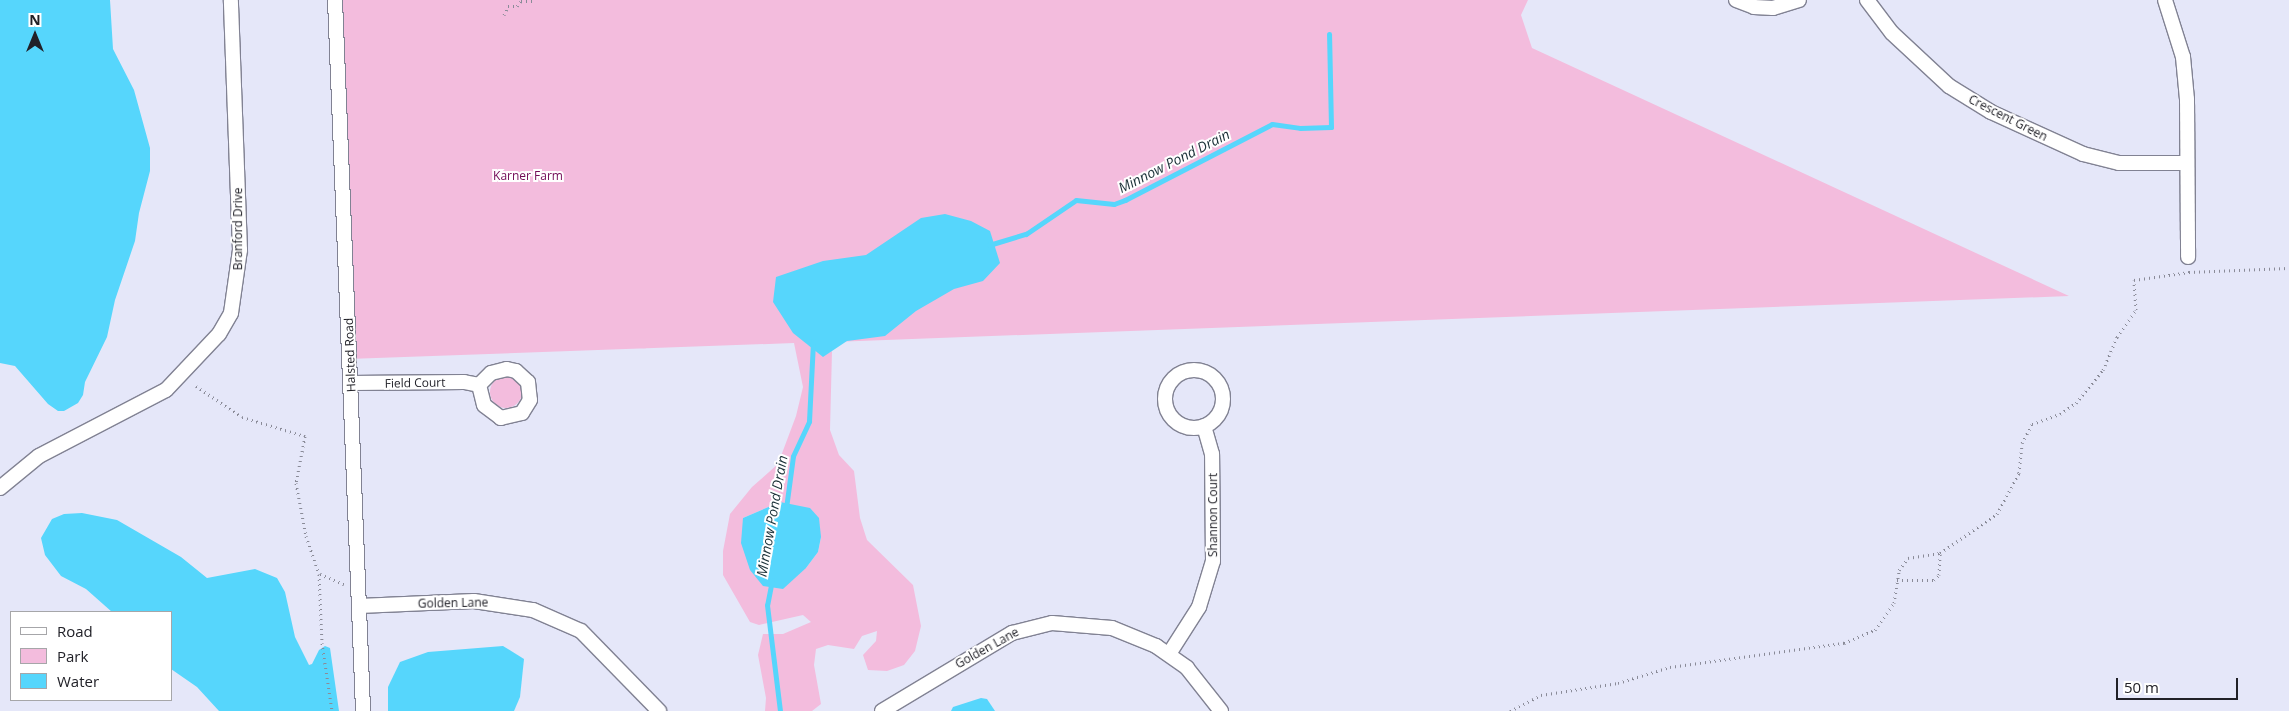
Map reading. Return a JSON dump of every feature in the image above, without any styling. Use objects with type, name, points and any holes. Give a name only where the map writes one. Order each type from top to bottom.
[{"type":"street","name":"Branford Drive","points":[[0,488],[39,456],[166,390],[219,334],[231,312],[240,250],[231,0]]},
{"type":"street","name":"Halsted Road","points":[[335,0],[363,711]]},
{"type":"street","points":[[1736,0],[1754,7],[1774,8],[1799,0]]},
{"type":"street","name":"Crescent Green","points":[[1867,0],[1892,33],[1949,86],[1991,112],[2083,154],[2119,163],[2186,162]]},
{"type":"street","points":[[2165,0],[2183,57],[2187,99],[2188,257]]},
{"type":"street","points":[[1199,370],[1219,383],[1222,393],[1220,411],[1204,426],[1183,426],[1169,414],[1165,395],[1168,385],[1180,373],[1199,370]]},
{"type":"street","name":"Field Court","points":[[351,383],[479,385]]},
{"type":"street","name":"Shannon Court","points":[[1169,654],[1199,607],[1213,561],[1212,454],[1204,426]]},
{"type":"street","name":"Golden Lane","points":[[359,606],[474,600],[533,610],[581,631],[659,711]]},
{"type":"street","name":"Golden Lane","points":[[882,711],[976,652],[1029,626],[1052,623],[1112,628],[1169,654],[1202,684],[1221,711]]},
{"type":"path","points":[[504,15],[508,6],[517,6],[521,1],[536,1]]},
{"type":"path","points":[[1510,711],[1541,695],[1618,683],[1670,667],[1844,643],[1874,630],[1894,603],[1899,570],[1908,558],[1940,553],[1997,514],[2019,472],[2022,443],[2032,424],[2060,414],[2076,403],[2103,370],[2117,337],[2136,310],[2134,280],[2189,272],[2289,268]]},
{"type":"path","points":[[196,386],[242,417],[305,436],[296,483],[306,536],[319,574],[323,624],[322,643],[332,711]]},
{"type":"path","points":[[1897,580],[1934,580],[1939,575],[1940,553]]},
{"type":"path","points":[[319,574],[333,581],[358,585]]},
{"type":"green space","name":"Karner Farm","points":[[335,0],[1528,0],[1521,15],[1532,48],[2069,296],[806,343],[823,356],[832,351],[830,430],[839,455],[854,471],[860,518],[867,540],[913,585],[921,626],[915,651],[904,665],[887,671],[868,670],[863,655],[876,641],[877,631],[862,636],[854,649],[828,645],[816,649],[814,665],[821,704],[812,711],[765,711],[766,698],[758,655],[763,634],[783,634],[811,622],[803,615],[759,625],[750,622],[723,575],[723,551],[730,514],[752,487],[778,464],[796,416],[803,387],[794,343],[348,359]],"holes":[[[780,502],[821,537],[818,552],[806,568],[743,518]]]},
{"type":"green space","points":[[506,376],[512,377],[517,381],[521,386],[521,398],[517,403],[512,407],[506,408],[500,407],[495,403],[491,398],[490,392],[491,386],[495,381],[500,377]]},
{"type":"water","points":[[0,0],[110,0],[113,49],[134,90],[150,148],[150,171],[139,213],[135,241],[115,300],[107,337],[85,382],[83,395],[78,403],[64,411],[58,411],[48,404],[15,366],[0,363]]},
{"type":"water","points":[[945,214],[971,221],[990,231],[1000,263],[983,281],[954,289],[916,311],[885,336],[847,341],[823,357],[793,333],[773,302],[776,277],[823,261],[866,255],[921,218]]},
{"type":"water","points":[[780,502],[810,508],[819,518],[821,537],[818,552],[806,568],[783,589],[763,586],[750,570],[741,543],[743,518]]},
{"type":"water","points":[[82,513],[117,520],[181,557],[207,578],[255,569],[277,578],[285,592],[295,637],[309,665],[312,664],[319,650],[325,646],[330,648],[339,711],[219,711],[197,687],[172,670],[172,611],[111,611],[86,589],[61,576],[45,555],[41,538],[52,519],[64,514]]},
{"type":"water","points":[[503,646],[524,659],[520,697],[514,711],[388,711],[388,687],[400,662],[428,652]]},
{"type":"water","points":[[981,698],[987,699],[995,711],[951,711],[953,707]]},
{"type":"waterway","name":"Minnow Pond Drain","points":[[989,245],[1026,234],[1076,200],[1114,204],[1125,200],[1272,124],[1300,128],[1331,127],[1329,34]]},
{"type":"waterway","name":"Minnow Pond Drain","points":[[786,508],[793,456],[809,421],[813,341]]},
{"type":"waterway","name":"Minnow Pond Drain","points":[[772,580],[767,605],[780,711]]}]
